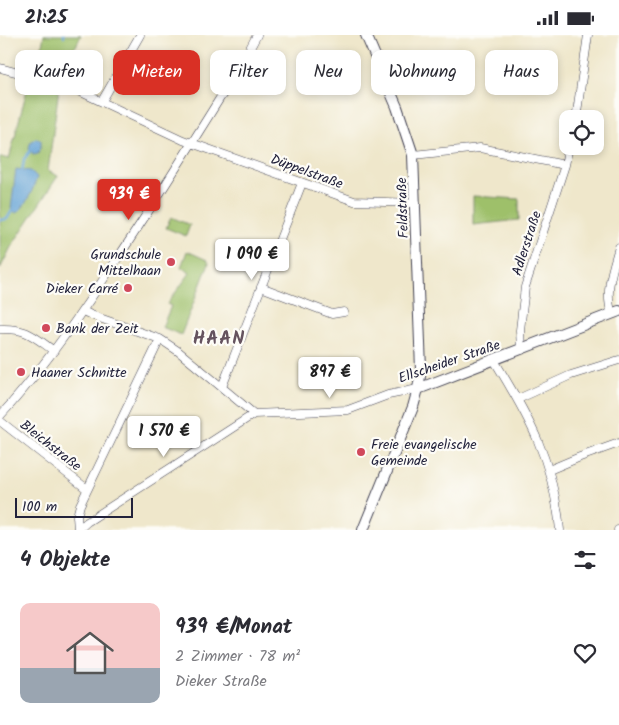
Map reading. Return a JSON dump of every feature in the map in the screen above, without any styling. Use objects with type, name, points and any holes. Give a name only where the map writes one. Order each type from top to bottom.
[{"type":"street","points":[[102,101],[140,35]]},
{"type":"street","points":[[0,416],[27,387],[83,311],[193,143],[220,98],[234,80],[257,35]]},
{"type":"street","name":"Feldstraße","points":[[363,530],[413,407],[421,369],[413,155],[397,107],[366,35]]},
{"type":"street","points":[[577,110],[588,35]]},
{"type":"street","name":"Düppelstraße","points":[[0,68],[68,86],[183,140],[354,201],[416,203]]},
{"type":"street","points":[[413,155],[480,148],[565,165]]},
{"type":"street","name":"Adlerstraße","points":[[521,349],[520,330],[525,287],[567,155]]},
{"type":"street","points":[[222,387],[302,183]]},
{"type":"street","points":[[615,312],[609,300],[609,290],[619,247]]},
{"type":"street","points":[[261,287],[332,315],[344,312]]},
{"type":"street","points":[[78,530],[87,522],[254,413],[178,351],[160,339],[83,311]]},
{"type":"street","name":"Ellscheider Straße","points":[[254,413],[348,409],[388,395],[418,389],[615,312]]},
{"type":"street","points":[[0,329],[19,329],[29,333],[54,351]]},
{"type":"street","points":[[78,530],[77,516],[87,489],[160,339]]},
{"type":"street","points":[[494,360],[518,399],[536,434],[549,470],[560,530]]},
{"type":"street","points":[[518,399],[571,375],[619,360]]},
{"type":"street","name":"Bleichstraße","points":[[0,421],[87,489]]},
{"type":"street","points":[[549,470],[619,443]]},
{"type":"green space","points":[[44,35],[81,35],[72,50],[41,50]]},
{"type":"green space","points":[[26,95],[58,95],[48,171],[58,176],[11,247],[0,269],[0,157],[9,159]]},
{"type":"green space","points":[[473,196],[519,199],[519,220],[473,225]]},
{"type":"green space","points":[[171,217],[190,225],[186,236],[166,228]]},
{"type":"green space","points":[[187,251],[207,260],[209,263],[181,335],[162,327],[171,306],[167,304],[190,273],[181,267]]},
{"type":"water","points":[[36,138],[41,140],[41,146],[38,153],[33,154],[29,148],[31,141]]},
{"type":"water","points":[[16,169],[31,171],[37,177],[26,202],[16,213],[11,209]]},
{"type":"waterway","points":[[22,172],[24,159],[32,149]]},
{"type":"waterway","points":[[0,220],[7,219],[13,209]]},
{"type":"place","name":"Grundschule Mittelhaan","points":[[171,262]]},
{"type":"place","name":"Dieker Carré","points":[[128,288]]},
{"type":"place","name":"Bank der Zeit","points":[[46,328]]},
{"type":"place","name":"Haaner Schnitte","points":[[21,372]]},
{"type":"place","name":"Freie evangelische Gemeinde","points":[[361,452]]},
{"type":"district","name":"HAAN","points":[[219,337]]}]
